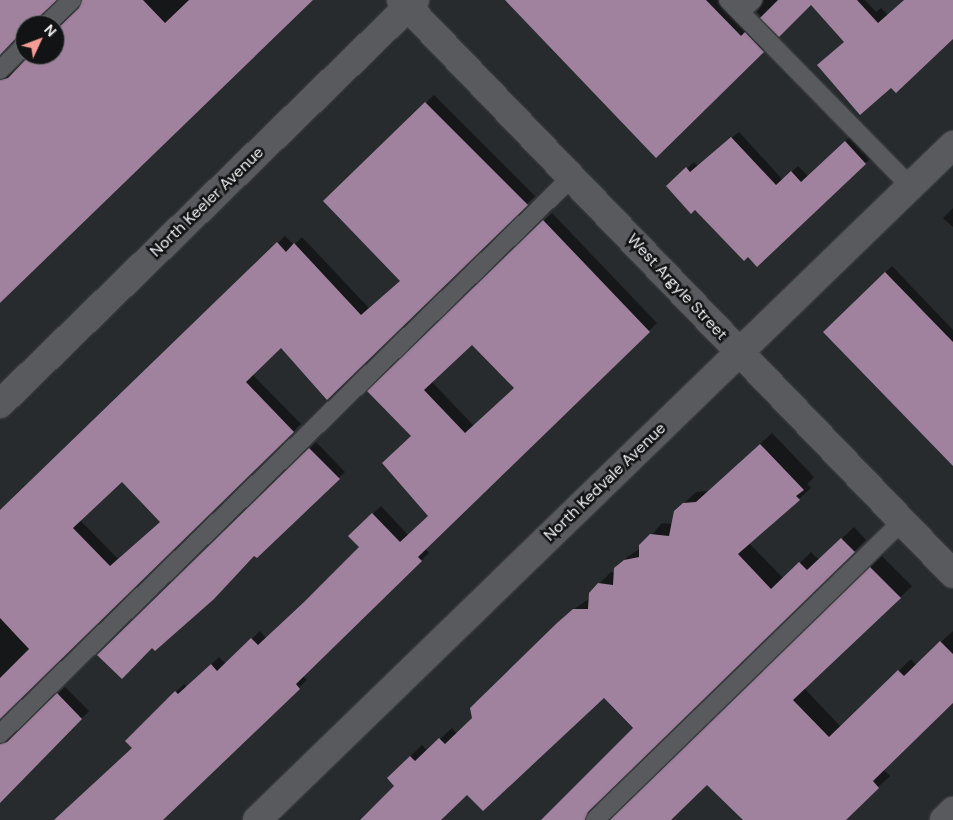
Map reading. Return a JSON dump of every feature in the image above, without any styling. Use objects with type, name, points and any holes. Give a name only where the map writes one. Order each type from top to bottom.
[{"type":"street","name":"West Argyle Street","points":[[408,2],[738,352],[953,574]]},
{"type":"street","name":"North Keeler Avenue","points":[[0,404],[408,2]]},
{"type":"street","name":"North Kedvale Avenue","points":[[257,820],[910,186],[950,154]]},
{"type":"street","points":[[944,820],[953,811]]},
{"type":"lane","points":[[56,15],[72,0]]},
{"type":"lane","points":[[740,4],[910,186]]},
{"type":"lane","points":[[0,70],[15,55]]},
{"type":"lane","points":[[0,734],[572,177]]},
{"type":"lane","points":[[595,820],[902,521]]},
{"type":"building","points":[[0,0],[57,0],[41,15],[15,15],[15,39],[0,55]]},
{"type":"building","points":[[82,0],[143,0],[165,23],[189,0],[313,0],[0,303],[0,80],[8,78],[20,65],[65,65],[65,21],[79,8]]},
{"type":"building","points":[[505,0],[706,0],[741,36],[745,32],[764,52],[656,158]]},
{"type":"building","points":[[778,0],[857,0],[878,23],[904,0],[953,0],[953,39],[896,93],[891,88],[860,115],[817,65],[844,42],[811,5],[779,37],[760,18]]},
{"type":"building","points":[[425,102],[528,205],[327,400],[281,348],[246,382],[294,432],[0,719],[0,678],[29,649],[0,618],[0,510],[277,242],[286,252],[294,243],[361,315],[400,281],[323,201]],"holes":[[[122,482],[160,522],[110,566],[73,528]]]},
{"type":"building","points":[[731,137],[776,185],[791,171],[801,182],[845,141],[866,164],[757,267],[748,257],[744,261],[695,210],[691,214],[666,186],[686,167],[690,172]]},
{"type":"building","points":[[543,220],[650,332],[418,557],[422,561],[296,684],[300,689],[163,820],[54,820],[132,748],[125,741],[175,691],[178,694],[211,664],[217,671],[251,638],[258,645],[304,602],[359,547],[348,536],[372,513],[400,542],[428,516],[382,463],[411,436],[367,391]],"holes":[[[472,345],[514,388],[465,433],[424,390]]]},
{"type":"building","points":[[885,272],[953,342],[953,466],[823,332]]},
{"type":"building","points":[[760,444],[804,490],[796,496],[800,500],[738,554],[771,589],[799,562],[807,570],[841,538],[855,552],[588,812],[585,820],[541,820],[633,728],[604,698],[483,811],[467,795],[441,820],[360,820],[394,786],[387,778],[410,756],[415,761],[439,738],[445,744],[472,718],[470,708],[557,623],[573,609],[588,609],[589,593],[598,583],[613,585],[614,568],[624,560],[639,557],[639,545],[650,534],[669,536],[674,511],[683,503],[696,502]]},
{"type":"building","points":[[309,448],[340,479],[257,558],[254,556],[214,599],[155,651],[152,648],[122,679],[97,655]]},
{"type":"building","points":[[870,567],[901,598],[793,700],[829,737],[898,670],[904,676],[940,641],[953,654],[953,703],[873,781],[879,788],[846,820],[743,820],[707,785],[671,820],[610,820]]},
{"type":"building","points":[[57,693],[82,719],[0,803],[0,744],[7,742]]}]
